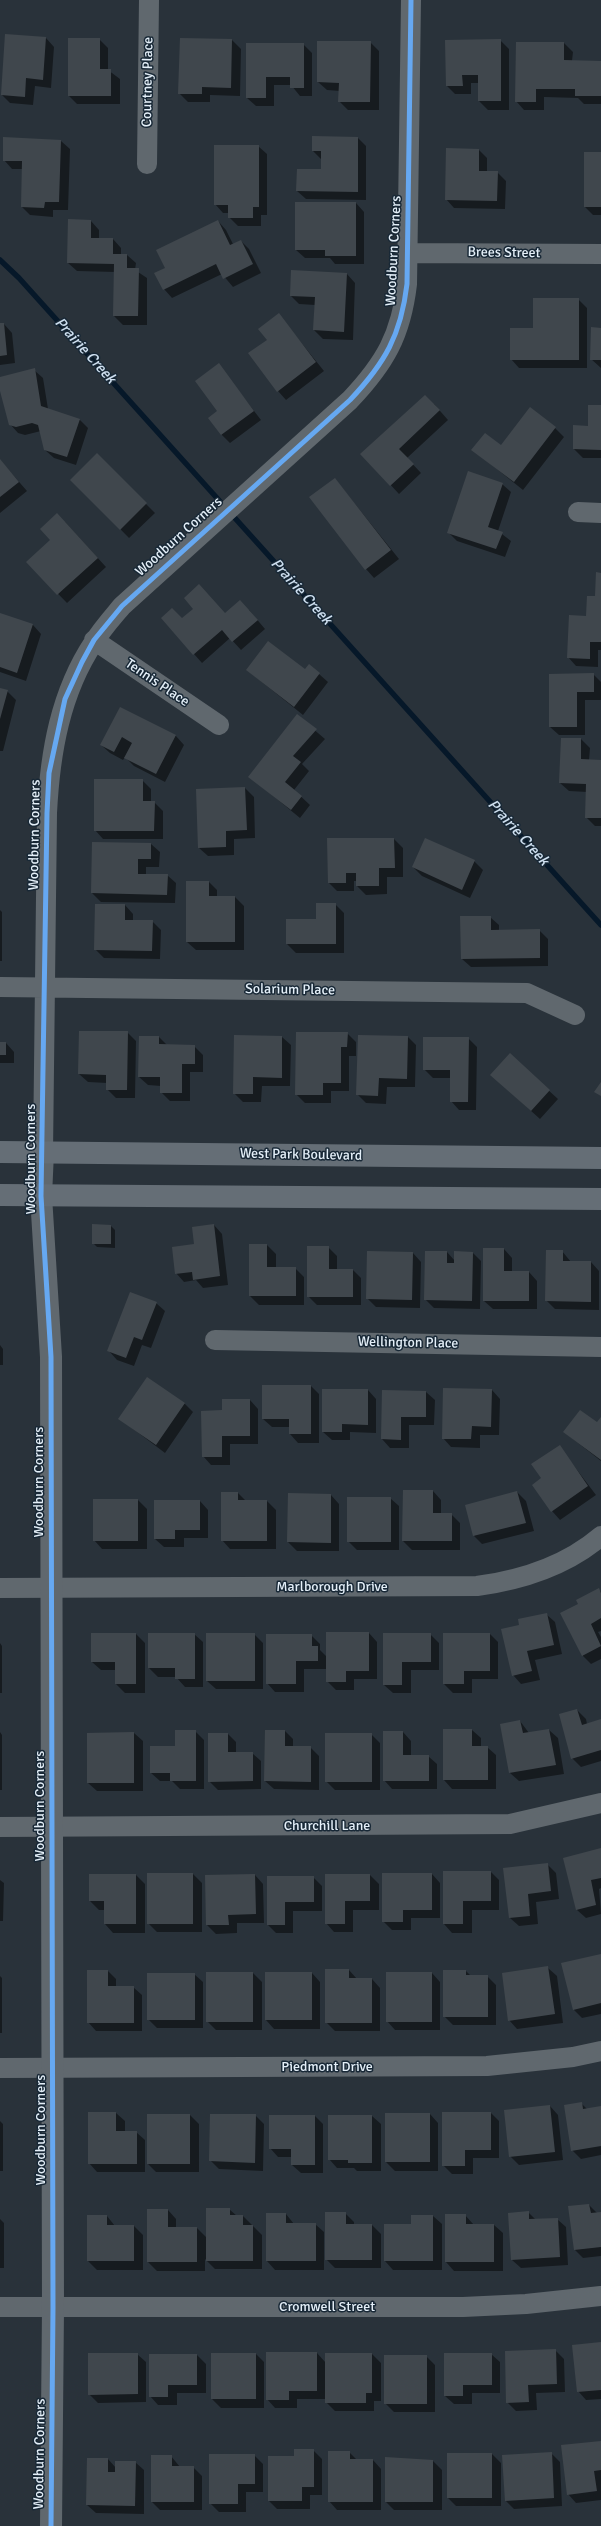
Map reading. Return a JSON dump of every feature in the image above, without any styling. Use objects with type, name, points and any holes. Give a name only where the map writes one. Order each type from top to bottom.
[{"type":"main road","name":"West Park Boulevard","points":[[0,1152],[601,1158]]},
{"type":"main road","points":[[0,1195],[601,1199]]},
{"type":"street","name":"Courtney Place","points":[[147,164],[149,0]]},
{"type":"street","name":"Woodburn Corners","points":[[51,2526],[53,2307],[51,1356],[41,1196],[49,773],[65,699],[94,640],[136,592],[350,400],[370,379],[385,357],[396,336],[403,313],[408,252],[411,0]]},
{"type":"street","name":"Brees Street","points":[[408,252],[601,254]]},
{"type":"street","points":[[578,512],[601,513]]},
{"type":"street","name":"Tennis Place","points":[[94,640],[219,725]]},
{"type":"street","name":"Solarium Place","points":[[0,987],[527,992],[575,1015]]},
{"type":"street","name":"Wellington Place","points":[[215,1340],[601,1347]]},
{"type":"street","name":"Marlborough Drive","points":[[0,1588],[477,1586],[519,1578],[553,1566],[580,1551],[601,1536]]},
{"type":"street","name":"Churchill Lane","points":[[0,1827],[52,1828],[510,1824],[601,1803]]},
{"type":"street","name":"Piedmont Drive","points":[[0,2068],[487,2066],[573,2057],[601,2051]]},
{"type":"street","name":"Cromwell Street","points":[[0,2307],[463,2307],[526,2304],[601,2296]]},
{"type":"building","points":[[5,34],[46,37],[43,80],[26,78],[25,97],[1,95]]},
{"type":"building","points":[[68,38],[100,38],[100,69],[111,69],[111,96],[68,96]]},
{"type":"building","points":[[180,38],[232,39],[231,88],[202,87],[202,94],[178,94]]},
{"type":"building","points":[[501,39],[501,101],[478,101],[478,75],[462,75],[463,86],[446,86],[445,40]]},
{"type":"building","points":[[317,41],[371,41],[370,102],[338,102],[339,83],[317,82]]},
{"type":"building","points":[[516,42],[564,42],[564,60],[601,61],[601,96],[575,96],[575,89],[536,89],[536,102],[515,102]]},
{"type":"building","points":[[246,43],[304,43],[304,88],[290,88],[290,77],[266,77],[266,98],[246,98]]},
{"type":"building","points":[[312,136],[358,137],[358,192],[296,191],[297,169],[321,169],[321,151],[312,151]]},
{"type":"building","points":[[3,137],[61,140],[59,202],[45,202],[44,208],[21,207],[22,161],[3,161]]},
{"type":"building","points":[[214,145],[259,145],[259,207],[253,207],[253,218],[228,218],[228,205],[214,205]]},
{"type":"building","points":[[446,148],[479,149],[479,171],[498,171],[497,201],[445,200]]},
{"type":"building","points":[[584,152],[601,152],[601,207],[584,207]]},
{"type":"building","points":[[295,202],[356,202],[356,256],[325,256],[325,250],[295,250]]},
{"type":"building","points":[[68,219],[91,220],[91,238],[113,238],[113,254],[127,254],[127,268],[139,268],[138,316],[113,316],[114,264],[67,263]]},
{"type":"building","points":[[218,220],[230,245],[241,240],[253,264],[223,279],[216,264],[163,290],[154,273],[165,268],[156,250]]},
{"type":"building","points":[[291,270],[347,273],[344,332],[313,330],[315,297],[290,296]]},
{"type":"building","points":[[533,298],[579,298],[579,360],[510,360],[510,328],[533,328]]},
{"type":"building","points":[[279,313],[316,362],[277,392],[248,353],[267,340],[258,329]]},
{"type":"building","points":[[0,323],[4,323],[7,355],[0,356]]},
{"type":"building","points":[[591,327],[601,328],[601,360],[590,360]]},
{"type":"building","points":[[219,363],[254,411],[221,435],[208,418],[217,411],[195,381]]},
{"type":"building","points":[[35,368],[41,406],[80,419],[67,457],[44,450],[38,425],[32,423],[16,427],[9,425],[0,391],[0,377]]},
{"type":"building","points":[[425,395],[440,410],[399,449],[414,464],[390,486],[360,454]]},
{"type":"building","points":[[588,405],[601,405],[601,450],[573,449],[573,425],[588,426]]},
{"type":"building","points":[[530,407],[556,427],[514,482],[471,450],[485,433],[501,445]]},
{"type":"building","points":[[97,453],[147,503],[120,530],[70,480]]},
{"type":"building","points":[[0,459],[19,482],[0,497]]},
{"type":"building","points":[[468,471],[503,483],[488,527],[503,532],[496,549],[447,533]]},
{"type":"building","points":[[335,478],[391,550],[365,570],[309,497]]},
{"type":"building","points":[[57,513],[98,558],[57,595],[26,562],[50,540],[40,529]]},
{"type":"building","points":[[596,572],[601,573],[601,642],[590,642],[590,659],[567,658],[569,615],[586,616],[587,596],[595,596]]},
{"type":"building","points":[[199,584],[225,613],[240,600],[258,620],[232,642],[222,630],[193,655],[161,618],[172,608],[182,618],[193,609],[184,598]]},
{"type":"building","points":[[0,613],[33,624],[17,673],[0,667]]},
{"type":"building","points":[[268,641],[305,669],[309,664],[320,673],[294,707],[246,670]]},
{"type":"building","points":[[594,673],[594,692],[577,692],[577,727],[549,727],[549,674]]},
{"type":"building","points":[[0,688],[8,690],[0,719]]},
{"type":"building","points":[[120,707],[176,735],[156,774],[124,758],[132,743],[122,737],[114,752],[100,745]]},
{"type":"building","points":[[297,714],[317,729],[293,756],[301,762],[285,782],[302,796],[291,810],[248,777]]},
{"type":"building","points":[[561,738],[581,738],[581,759],[601,760],[601,818],[585,818],[586,784],[559,783]]},
{"type":"building","points":[[94,779],[143,779],[143,801],[155,801],[154,831],[94,831]]},
{"type":"building","points":[[245,787],[247,830],[226,831],[226,847],[198,848],[196,789]]},
{"type":"building","points":[[327,838],[394,838],[395,868],[379,868],[379,886],[356,886],[356,873],[346,873],[346,883],[328,883]]},
{"type":"building","points":[[425,838],[475,860],[462,890],[412,867]]},
{"type":"building","points":[[92,842],[151,843],[151,859],[138,859],[138,874],[168,874],[167,895],[91,893]]},
{"type":"building","points":[[186,881],[209,881],[209,896],[235,896],[235,942],[186,942]]},
{"type":"building","points":[[316,903],[336,903],[336,944],[286,944],[286,919],[316,919]]},
{"type":"building","points":[[95,904],[125,904],[125,920],[153,920],[152,951],[94,950]]},
{"type":"building","points":[[460,916],[491,916],[491,930],[540,929],[540,958],[461,959]]},
{"type":"building","points":[[79,1031],[128,1031],[127,1090],[106,1090],[106,1075],[78,1074]]},
{"type":"building","points":[[296,1032],[348,1032],[347,1047],[341,1047],[341,1083],[323,1083],[323,1095],[295,1095]]},
{"type":"building","points":[[234,1035],[282,1036],[282,1078],[253,1077],[253,1094],[233,1094]]},
{"type":"building","points":[[358,1035],[408,1036],[407,1079],[379,1078],[378,1096],[356,1095]]},
{"type":"building","points":[[139,1036],[159,1036],[159,1044],[195,1045],[195,1064],[182,1064],[182,1093],[160,1093],[160,1077],[138,1077]]},
{"type":"building","points":[[423,1037],[469,1037],[468,1102],[450,1102],[450,1070],[423,1070]]},
{"type":"building","points":[[0,1042],[6,1042],[6,1055],[0,1055]]},
{"type":"building","points":[[510,1053],[550,1090],[531,1111],[490,1075]]},
{"type":"building","points":[[601,1082],[601,1096],[594,1092]]},
{"type":"building","points":[[92,1224],[111,1225],[111,1244],[92,1244]]},
{"type":"building","points":[[214,1224],[220,1276],[193,1280],[192,1272],[175,1274],[172,1247],[194,1244],[192,1227]]},
{"type":"building","points":[[249,1244],[267,1244],[267,1267],[296,1267],[296,1296],[249,1296]]},
{"type":"building","points":[[307,1246],[329,1246],[329,1269],[353,1269],[353,1297],[307,1297]]},
{"type":"building","points":[[483,1248],[504,1248],[504,1271],[529,1271],[529,1301],[483,1301]]},
{"type":"building","points":[[546,1250],[563,1250],[563,1261],[591,1261],[591,1302],[545,1301]]},
{"type":"building","points":[[367,1251],[413,1252],[412,1300],[366,1299]]},
{"type":"building","points":[[425,1251],[447,1251],[447,1263],[454,1263],[454,1251],[473,1252],[472,1301],[424,1300]]},
{"type":"building","points":[[130,1292],[157,1302],[142,1340],[134,1337],[126,1358],[107,1351]]},
{"type":"building","points":[[147,1377],[185,1403],[156,1445],[118,1419]]},
{"type":"building","points":[[262,1385],[311,1385],[311,1434],[289,1434],[289,1419],[262,1419]]},
{"type":"building","points":[[443,1388],[492,1389],[491,1427],[472,1426],[471,1439],[442,1439]]},
{"type":"building","points":[[322,1389],[368,1389],[368,1425],[342,1424],[342,1432],[322,1432]]},
{"type":"building","points":[[382,1390],[426,1391],[426,1417],[401,1417],[401,1440],[381,1439]]},
{"type":"building","points":[[222,1399],[250,1399],[250,1436],[222,1436],[222,1457],[202,1457],[201,1411],[222,1410]]},
{"type":"building","points":[[580,1410],[597,1422],[601,1417],[601,1460],[563,1432]]},
{"type":"building","points":[[560,1445],[588,1486],[551,1512],[532,1485],[541,1478],[531,1464]]},
{"type":"building","points":[[403,1490],[433,1490],[433,1513],[452,1513],[452,1541],[402,1541]]},
{"type":"building","points":[[517,1491],[526,1523],[473,1536],[465,1505]]},
{"type":"building","points":[[221,1492],[238,1492],[238,1500],[267,1500],[267,1541],[221,1541]]},
{"type":"building","points":[[288,1493],[331,1494],[331,1543],[287,1542]]},
{"type":"building","points":[[347,1497],[391,1497],[391,1542],[347,1542]]},
{"type":"building","points":[[93,1499],[138,1499],[138,1541],[93,1541]]},
{"type":"building","points":[[154,1500],[200,1500],[200,1530],[175,1530],[175,1539],[154,1539]]},
{"type":"building","points":[[599,1588],[601,1593],[601,1618],[591,1624],[601,1646],[582,1656],[560,1613],[578,1604],[576,1600]]},
{"type":"building","points":[[547,1613],[554,1645],[527,1651],[532,1671],[512,1676],[501,1629],[519,1625],[518,1619]]},
{"type":"building","points":[[326,1632],[369,1632],[369,1671],[346,1671],[346,1682],[326,1682]]},
{"type":"building","points":[[91,1633],[136,1633],[136,1684],[115,1684],[115,1662],[91,1662]]},
{"type":"building","points":[[148,1633],[195,1633],[195,1679],[175,1679],[175,1668],[148,1668]]},
{"type":"building","points":[[206,1633],[255,1633],[255,1681],[206,1681]]},
{"type":"building","points":[[383,1633],[431,1633],[431,1662],[402,1662],[402,1685],[383,1685]]},
{"type":"building","points":[[443,1633],[490,1633],[490,1671],[464,1671],[464,1684],[443,1684]]},
{"type":"building","points":[[266,1634],[312,1634],[312,1646],[318,1646],[318,1661],[296,1661],[296,1684],[266,1684]]},
{"type":"building","points":[[577,1709],[582,1725],[601,1719],[601,1750],[571,1759],[559,1714]]},
{"type":"building","points":[[520,1720],[523,1733],[549,1729],[556,1765],[509,1773],[500,1724]]},
{"type":"building","points":[[443,1729],[472,1729],[472,1746],[488,1746],[488,1780],[443,1780]]},
{"type":"building","points":[[175,1730],[196,1730],[196,1781],[170,1781],[170,1773],[150,1773],[150,1746],[175,1746]]},
{"type":"building","points":[[265,1730],[285,1730],[285,1746],[311,1746],[311,1782],[264,1781]]},
{"type":"building","points":[[383,1731],[403,1731],[403,1755],[429,1755],[429,1781],[383,1781]]},
{"type":"building","points":[[134,1732],[134,1783],[87,1783],[87,1733]]},
{"type":"building","points":[[208,1733],[228,1733],[228,1752],[253,1752],[253,1781],[208,1782]]},
{"type":"building","points":[[325,1733],[372,1733],[372,1782],[325,1782]]},
{"type":"building","points":[[601,1848],[601,1878],[591,1880],[596,1905],[576,1910],[563,1858]]},
{"type":"building","points":[[548,1863],[551,1891],[528,1894],[530,1916],[509,1918],[503,1868]]},
{"type":"building","points":[[443,1871],[491,1871],[491,1901],[463,1901],[463,1924],[443,1924]]},
{"type":"building","points":[[147,1873],[193,1873],[193,1924],[147,1924]]},
{"type":"building","points":[[382,1873],[432,1873],[432,1910],[403,1910],[403,1922],[382,1922]]},
{"type":"building","points":[[89,1874],[136,1874],[136,1924],[104,1924],[104,1901],[89,1901]]},
{"type":"building","points":[[255,1874],[256,1914],[228,1915],[229,1925],[206,1925],[205,1875]]},
{"type":"building","points":[[325,1874],[370,1874],[370,1901],[345,1901],[345,1924],[325,1924]]},
{"type":"building","points":[[267,1876],[314,1876],[314,1902],[285,1902],[285,1925],[267,1925]]},
{"type":"building","points":[[601,1954],[601,2003],[573,2010],[561,1963]]},
{"type":"building","points":[[548,1966],[555,2014],[508,2021],[502,1973]]},
{"type":"building","points":[[325,1969],[349,1969],[349,1978],[372,1978],[372,2023],[325,2023]]},
{"type":"building","points":[[87,1970],[108,1970],[108,1986],[134,1986],[134,2023],[87,2023]]},
{"type":"building","points":[[443,1970],[466,1970],[466,1975],[488,1975],[488,2017],[443,2017]]},
{"type":"building","points":[[206,1972],[253,1972],[253,2022],[206,2022]]},
{"type":"building","points":[[265,1972],[312,1972],[312,2020],[265,2020]]},
{"type":"building","points":[[386,1972],[432,1972],[432,2022],[386,2022]]},
{"type":"building","points":[[147,1973],[195,1973],[195,2020],[147,2020]]},
{"type":"building","points":[[582,2102],[583,2109],[601,2106],[601,2146],[571,2151],[564,2105]]},
{"type":"building","points":[[550,2105],[555,2152],[509,2157],[504,2110]]},
{"type":"building","points":[[88,2112],[116,2112],[116,2131],[137,2131],[137,2164],[88,2164]]},
{"type":"building","points":[[442,2112],[491,2112],[491,2150],[465,2150],[465,2166],[442,2166]]},
{"type":"building","points":[[385,2113],[430,2113],[430,2162],[385,2162]]},
{"type":"building","points":[[147,2114],[190,2114],[190,2164],[147,2164]]},
{"type":"building","points":[[210,2114],[256,2114],[255,2163],[209,2161]]},
{"type":"building","points":[[269,2115],[315,2115],[315,2165],[291,2165],[291,2149],[269,2149]]},
{"type":"building","points":[[328,2115],[372,2115],[372,2163],[348,2163],[348,2160],[328,2160]]},
{"type":"building","points":[[589,2204],[591,2213],[601,2212],[601,2247],[574,2250],[568,2206]]},
{"type":"building","points":[[206,2208],[230,2208],[230,2215],[243,2215],[243,2225],[253,2225],[253,2261],[206,2261]]},
{"type":"building","points":[[147,2209],[168,2209],[168,2227],[197,2227],[197,2262],[147,2262]]},
{"type":"building","points":[[529,2211],[529,2219],[558,2218],[560,2257],[511,2260],[508,2213]]},
{"type":"building","points":[[325,2212],[346,2212],[346,2224],[372,2224],[372,2260],[325,2260]]},
{"type":"building","points":[[266,2213],[286,2213],[286,2223],[316,2223],[316,2261],[266,2261]]},
{"type":"building","points":[[445,2214],[466,2214],[466,2224],[494,2224],[494,2262],[445,2262]]},
{"type":"building","points":[[87,2215],[107,2215],[107,2225],[134,2225],[134,2261],[87,2261]]},
{"type":"building","points":[[411,2215],[433,2215],[433,2261],[384,2261],[384,2224],[411,2224]]},
{"type":"building","points":[[601,2342],[601,2390],[577,2392],[572,2345]]},
{"type":"building","points":[[556,2349],[557,2384],[528,2385],[529,2402],[506,2403],[505,2351]]},
{"type":"building","points":[[266,2352],[317,2352],[317,2391],[289,2391],[289,2400],[266,2400]]},
{"type":"building","points":[[88,2353],[138,2353],[138,2394],[88,2395]]},
{"type":"building","points":[[211,2353],[256,2353],[256,2399],[211,2399]]},
{"type":"building","points":[[325,2353],[372,2353],[372,2393],[366,2393],[366,2403],[325,2403]]},
{"type":"building","points":[[444,2353],[492,2353],[492,2385],[463,2385],[463,2396],[444,2396]]},
{"type":"building","points":[[149,2354],[197,2354],[197,2385],[168,2385],[168,2397],[149,2397]]},
{"type":"building","points":[[384,2355],[427,2355],[427,2404],[384,2404]]},
{"type":"building","points":[[601,2441],[601,2470],[594,2471],[597,2491],[567,2495],[561,2445]]},
{"type":"building","points":[[294,2449],[314,2449],[314,2487],[302,2487],[302,2501],[268,2501],[268,2456],[294,2456]]},
{"type":"building","points":[[328,2451],[350,2451],[350,2459],[373,2459],[373,2502],[328,2502]]},
{"type":"building","points":[[552,2452],[554,2498],[505,2501],[502,2455]]},
{"type":"building","points":[[447,2453],[492,2453],[492,2498],[447,2498]]},
{"type":"building","points":[[209,2454],[255,2454],[255,2484],[238,2484],[238,2504],[209,2504]]},
{"type":"building","points":[[151,2455],[172,2455],[172,2466],[194,2466],[194,2502],[151,2502]]},
{"type":"building","points":[[385,2457],[433,2460],[433,2502],[385,2502]]},
{"type":"building","points":[[87,2458],[108,2458],[108,2472],[115,2472],[115,2461],[136,2461],[135,2506],[86,2505]]},
{"type":"waterway","name":"Prairie Creek","points":[[0,260],[19,278],[601,925]]},
{"type":"cycle path","points":[[51,2526],[53,2307],[51,1357],[41,1196],[47,813],[49,773],[65,699],[94,640],[122,606],[350,400],[382,360],[396,333],[407,284],[411,0]]}]
